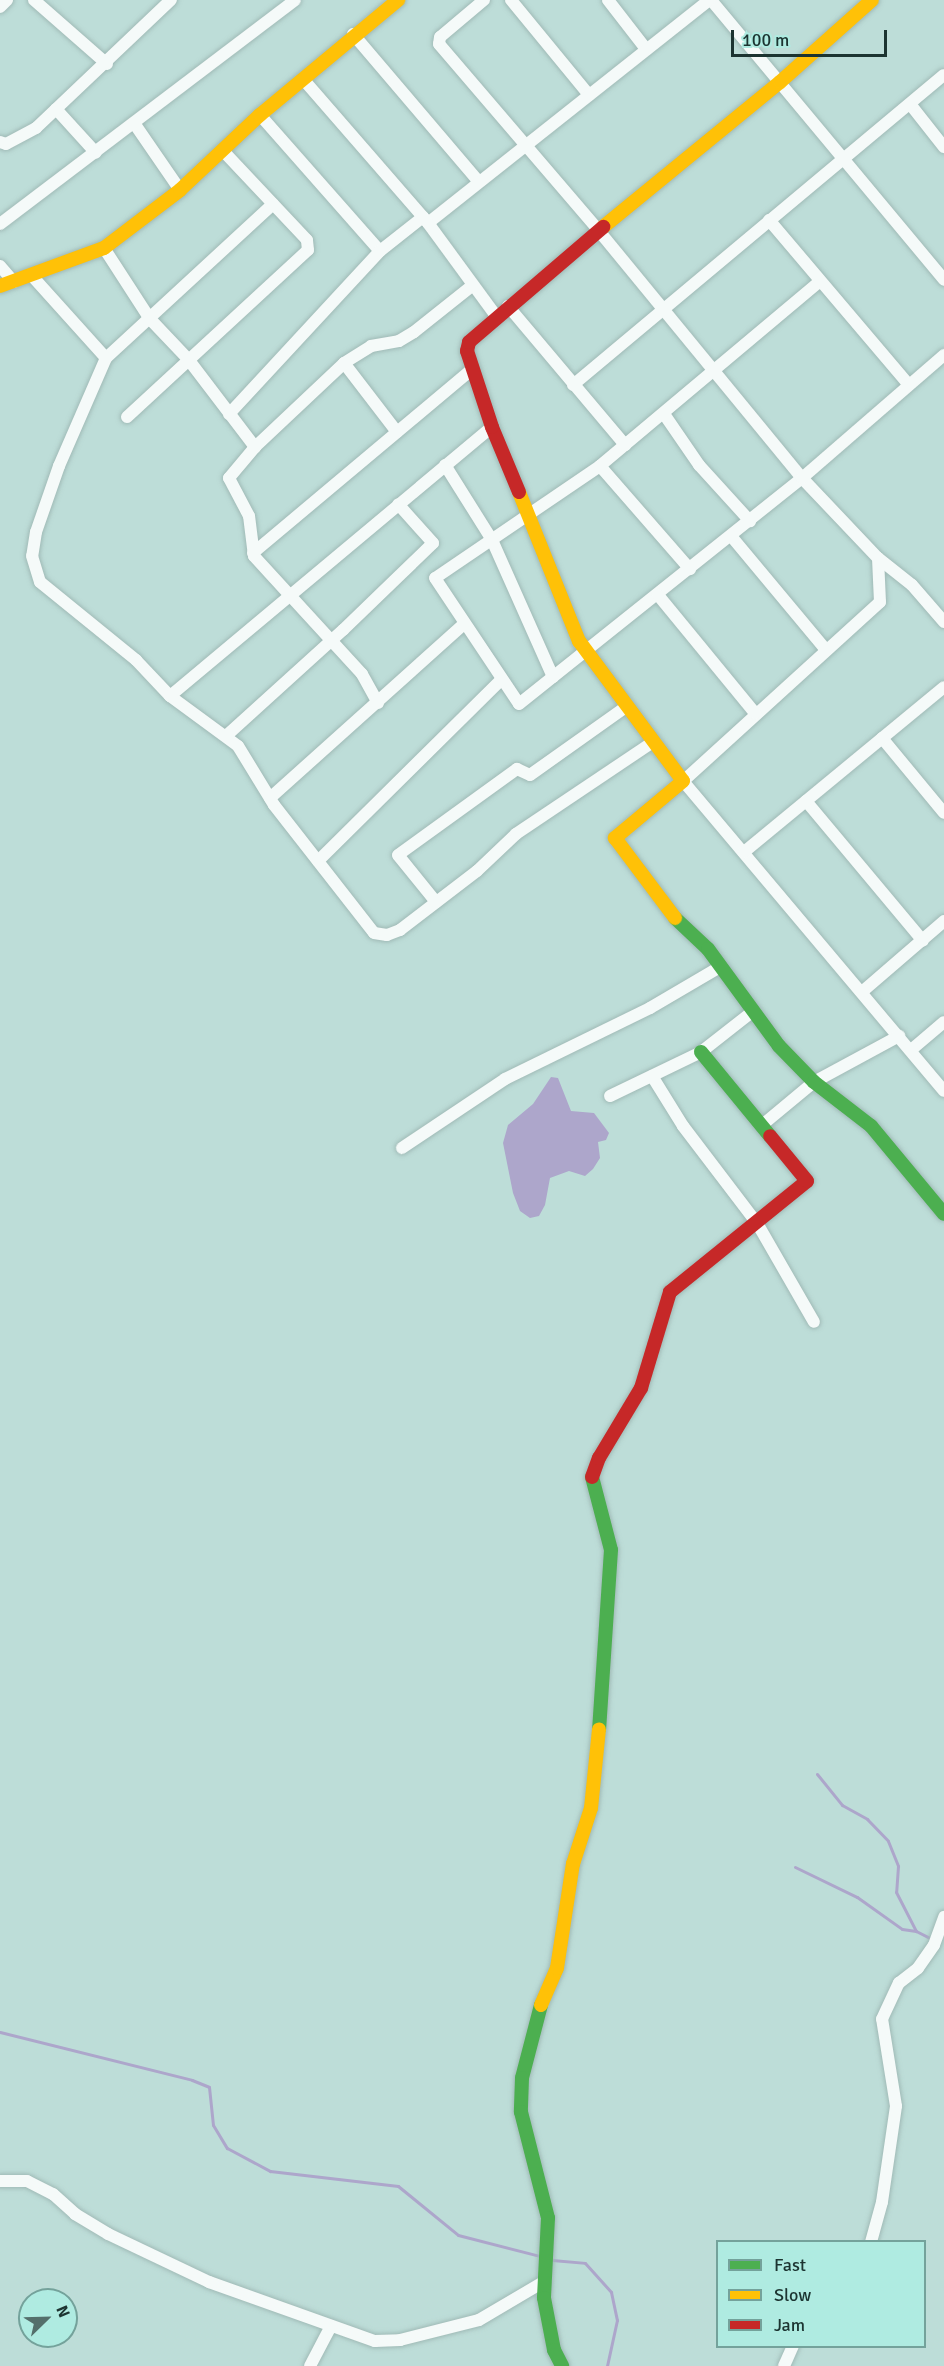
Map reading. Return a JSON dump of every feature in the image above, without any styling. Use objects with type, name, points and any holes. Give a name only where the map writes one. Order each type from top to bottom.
[{"type":"street","points":[[0,7],[7,0]]},
{"type":"street","points":[[34,0],[107,64]]},
{"type":"street","points":[[0,142],[6,144],[36,128],[107,64],[171,0]]},
{"type":"street","points":[[0,224],[295,0]]},
{"type":"street","points":[[0,266],[7,284],[33,277],[104,248],[180,190],[224,152],[260,115],[353,34],[398,0]]},
{"type":"street","points":[[484,0],[440,37],[439,44],[599,231],[802,478],[878,558],[912,585],[944,622]]},
{"type":"street","points":[[511,0],[589,95]]},
{"type":"street","points":[[608,0],[646,49]]},
{"type":"street","points":[[229,414],[380,251],[528,148],[589,95],[710,0],[944,280]]},
{"type":"street","points":[[872,0],[780,82],[496,316],[467,346],[470,371],[587,653],[683,781],[863,991],[944,1091]]},
{"type":"street","points":[[353,34],[478,181]]},
{"type":"street","points":[[573,385],[944,75]]},
{"type":"street","points":[[303,79],[426,220],[496,316]]},
{"type":"street","points":[[910,104],[944,147]]},
{"type":"street","points":[[56,109],[96,153]]},
{"type":"street","points":[[260,115],[380,251]]},
{"type":"street","points":[[134,123],[180,190]]},
{"type":"street","points":[[127,417],[308,250],[307,240],[224,152]]},
{"type":"street","points":[[273,204],[106,358],[59,466],[36,532],[34,566],[45,589],[122,647],[170,696],[226,736],[245,755],[270,798],[375,933],[387,935],[400,930],[516,834],[653,742]]},
{"type":"street","points":[[770,220],[819,282],[909,385]]},
{"type":"street","points":[[104,248],[150,319],[188,359],[255,447]]},
{"type":"street","points":[[33,277],[106,358]]},
{"type":"street","points":[[819,282],[600,466],[435,578],[463,625],[519,704],[587,653],[750,521],[944,355]]},
{"type":"street","points":[[378,703],[362,674],[253,553],[249,516],[229,478],[255,447],[344,363],[371,346],[399,341],[414,332],[473,285]]},
{"type":"street","points":[[508,306],[625,445]]},
{"type":"street","points":[[344,363],[397,432]]},
{"type":"street","points":[[253,553],[470,371]]},
{"type":"street","points":[[664,414],[699,465],[750,521]]},
{"type":"street","points":[[170,696],[492,427]]},
{"type":"street","points":[[446,465],[492,540],[553,677]]},
{"type":"street","points":[[600,466],[690,569]]},
{"type":"street","points":[[226,736],[333,640],[433,543],[398,504]]},
{"type":"street","points":[[731,536],[826,650]]},
{"type":"street","points":[[878,558],[880,602],[755,713],[683,781],[615,838],[681,926],[708,949],[752,1012],[814,1082],[871,1126],[944,1214]]},
{"type":"street","points":[[658,595],[755,713]]},
{"type":"street","points":[[270,798],[463,625]]},
{"type":"street","points":[[318,861],[501,680]]},
{"type":"street","points":[[744,852],[944,687]]},
{"type":"street","points":[[436,902],[398,855],[517,769],[530,775],[627,706]]},
{"type":"street","points":[[882,738],[944,813]]},
{"type":"street","points":[[806,801],[923,941]]},
{"type":"street","points":[[863,991],[944,921]]},
{"type":"street","points":[[402,1148],[504,1079],[650,1008],[720,967]]},
{"type":"street","points":[[610,1096],[701,1052],[752,1012]]},
{"type":"street","points":[[911,1050],[944,1022]]},
{"type":"street","points":[[761,1126],[814,1082],[899,1036]]},
{"type":"street","points":[[562,2366],[554,2349],[544,2298],[548,2218],[521,2112],[522,2078],[534,2020],[557,1968],[573,1864],[591,1808],[605,1665],[611,1550],[591,1481],[599,1458],[641,1388],[670,1292],[807,1181],[701,1052]]},
{"type":"street","points":[[652,1076],[683,1126],[757,1222],[814,1322]]},
{"type":"street","points":[[871,2240],[882,2202],[896,2106],[882,2019],[900,1983],[918,1968],[934,1945],[944,1917]]},
{"type":"street","points":[[0,2181],[27,2181],[53,2193],[75,2214],[154,2257],[375,2341],[400,2340],[479,2320],[545,2281]]},
{"type":"street","points":[[310,2366],[331,2326]]},
{"type":"street","points":[[784,2366],[792,2348]]},
{"type":"shaded area","points":[[551,1077],[558,1078],[571,1111],[594,1113],[609,1133],[606,1140],[598,1142],[600,1158],[593,1169],[585,1176],[569,1171],[550,1178],[545,1205],[539,1216],[530,1218],[520,1211],[513,1193],[503,1143],[508,1125],[533,1104]]},
{"type":"waterway","points":[[817,1774],[842,1805],[867,1819],[888,1841],[898,1866],[896,1892],[916,1931],[932,1939]]},
{"type":"waterway","points":[[795,1867],[857,1897],[902,1929],[916,1931]]},
{"type":"waterway","points":[[0,2032],[192,2080],[209,2087],[213,2125],[227,2148],[270,2171],[398,2186],[458,2235],[540,2256]]},
{"type":"waterway","points":[[552,2260],[585,2263],[611,2292],[617,2320],[607,2366]]},
{"type":"traffic: fast","points":[[675,918],[708,949],[779,1046],[814,1082],[871,1126],[944,1214]]},
{"type":"traffic: fast","points":[[701,1052],[770,1136]]},
{"type":"traffic: fast","points":[[592,1477],[611,1550],[599,1729]]},
{"type":"traffic: fast","points":[[541,2005],[522,2078],[521,2112],[548,2218],[544,2298],[554,2350],[562,2366]]},
{"type":"traffic: slow","points":[[0,286],[104,248],[180,190],[260,115],[398,0]]},
{"type":"traffic: slow","points":[[603,227],[780,82],[872,0]]},
{"type":"traffic: slow","points":[[519,492],[579,641],[683,781],[615,838],[675,918]]},
{"type":"traffic: slow","points":[[541,2005],[557,1968],[573,1864],[591,1808],[599,1729]]},
{"type":"traffic: jam","points":[[519,492],[492,427],[467,351],[469,342],[603,227]]},
{"type":"traffic: jam","points":[[592,1477],[599,1458],[641,1388],[670,1292],[807,1181],[770,1136]]}]
